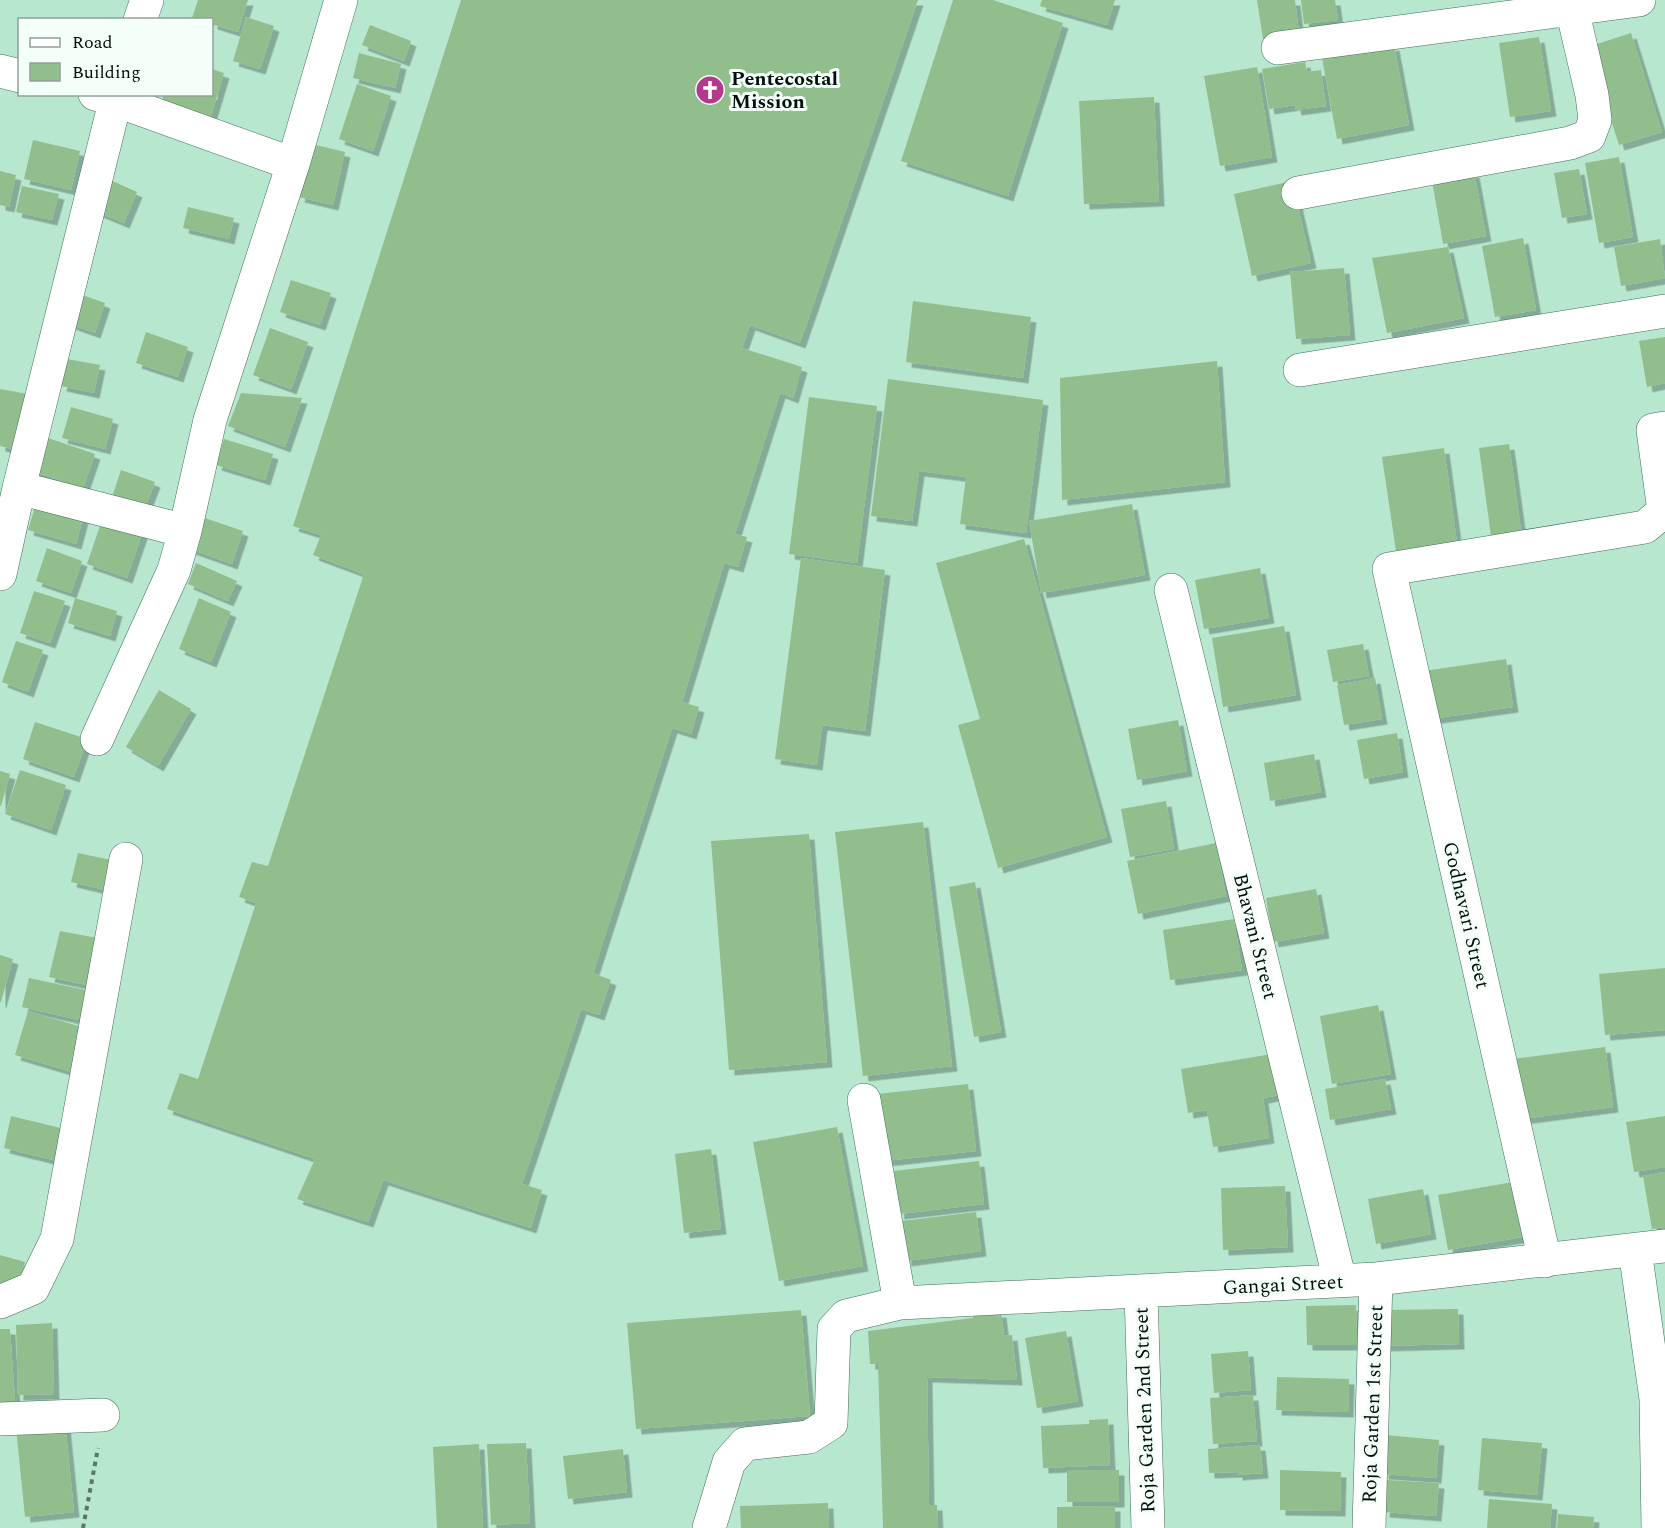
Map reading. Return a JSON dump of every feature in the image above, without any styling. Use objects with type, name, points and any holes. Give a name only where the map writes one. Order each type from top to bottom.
[{"type":"street","points":[[141,18],[147,0]]},
{"type":"street","points":[[97,739],[174,570],[210,420],[293,164],[341,0]]},
{"type":"street","points":[[1278,48],[1639,0]]},
{"type":"street","points":[[1298,193],[1570,143],[1589,136],[1595,120],[1592,95],[1572,9]]},
{"type":"street","points":[[0,71],[18,76]]},
{"type":"street","points":[[0,574],[14,475],[109,96],[293,164]]},
{"type":"street","points":[[1300,370],[1665,311]]},
{"type":"street","name":"Godhavari Street","points":[[1545,1261],[1389,569],[1645,527],[1664,511],[1659,429]]},
{"type":"street","points":[[14,475],[185,531]]},
{"type":"street","name":"Bhavani Street","points":[[1171,590],[1340,1281]]},
{"type":"street","points":[[0,1302],[33,1288],[57,1239],[126,859]]},
{"type":"street","points":[[864,1100],[900,1303]]},
{"type":"street","points":[[1650,1248],[1658,1528]]},
{"type":"street","name":"Gangai Street","points":[[709,1528],[729,1462],[745,1444],[808,1437],[831,1423],[834,1329],[846,1316],[900,1303],[1376,1279],[1650,1248]]},
{"type":"street","name":"Roja Garden 1st Street","points":[[1369,1528],[1376,1279]]},
{"type":"street","name":"Roja Garden 2nd Street","points":[[1141,1292],[1148,1528]]},
{"type":"street","points":[[0,1419],[104,1414]]},
{"type":"path","points":[[83,1528],[104,1414]]},
{"type":"building","points":[[198,0],[248,0],[238,32],[213,24],[213,18],[192,18]]},
{"type":"building","points":[[461,0],[918,0],[800,343],[750,325],[742,348],[802,367],[793,398],[780,393],[735,534],[747,537],[738,567],[724,563],[682,702],[699,707],[691,734],[672,728],[593,973],[611,980],[599,1015],[581,1009],[522,1184],[542,1190],[531,1228],[383,1180],[368,1222],[297,1199],[315,1159],[167,1109],[180,1073],[198,1079],[256,903],[239,897],[252,862],[268,866],[364,574],[313,555],[321,535],[293,526]]},
{"type":"building","points":[[953,0],[993,0],[1063,23],[1008,196],[901,161]]},
{"type":"building","points":[[1042,0],[1115,0],[1107,25],[1040,6]]},
{"type":"building","points":[[1257,0],[1295,0],[1299,34],[1263,39]]},
{"type":"building","points":[[1301,0],[1335,0],[1338,20],[1304,24]]},
{"type":"building","points":[[246,17],[274,26],[260,69],[233,61]]},
{"type":"building","points":[[370,25],[411,41],[404,61],[362,45]]},
{"type":"building","points":[[1631,33],[1662,132],[1619,145],[1588,47]]},
{"type":"building","points":[[1539,37],[1551,111],[1510,117],[1499,43]]},
{"type":"building","points":[[1394,45],[1409,125],[1337,139],[1322,58]]},
{"type":"building","points":[[359,53],[401,64],[395,88],[353,78]]},
{"type":"building","points":[[1305,62],[1307,72],[1321,70],[1326,106],[1296,110],[1295,105],[1269,109],[1262,69]]},
{"type":"building","points":[[1257,67],[1272,157],[1220,166],[1204,76]]},
{"type":"building","points":[[213,69],[224,73],[209,123],[160,108],[163,96],[213,96]]},
{"type":"building","points":[[357,84],[391,96],[373,151],[339,139]]},
{"type":"building","points":[[1154,97],[1159,201],[1084,204],[1079,101]]},
{"type":"building","points":[[33,140],[80,151],[71,190],[24,179]]},
{"type":"building","points":[[312,144],[345,152],[333,205],[299,197]]},
{"type":"building","points":[[1619,157],[1633,237],[1599,243],[1585,163]]},
{"type":"building","points":[[1579,169],[1587,214],[1562,218],[1554,173]]},
{"type":"building","points":[[0,171],[16,175],[9,207],[0,205]]},
{"type":"building","points":[[1474,172],[1486,236],[1443,244],[1431,175]]},
{"type":"building","points":[[108,179],[137,192],[124,223],[95,211]]},
{"type":"building","points":[[1292,181],[1311,263],[1252,276],[1234,194]]},
{"type":"building","points":[[22,186],[59,194],[52,220],[16,212]]},
{"type":"building","points":[[188,207],[234,218],[229,239],[183,228]]},
{"type":"building","points":[[1523,238],[1536,310],[1495,317],[1482,246]]},
{"type":"building","points":[[1660,239],[1665,278],[1621,286],[1614,247]]},
{"type":"building","points":[[1448,247],[1464,318],[1387,333],[1372,258]]},
{"type":"building","points":[[1344,268],[1350,335],[1296,339],[1290,272]]},
{"type":"building","points":[[291,280],[331,293],[320,325],[280,312]]},
{"type":"building","points":[[74,292],[105,303],[95,333],[64,322]]},
{"type":"building","points":[[913,301],[1031,317],[1023,378],[906,362]]},
{"type":"building","points":[[270,328],[308,342],[291,389],[253,375]]},
{"type":"building","points":[[146,332],[188,347],[178,377],[136,363]]},
{"type":"building","points":[[1665,337],[1665,383],[1647,387],[1639,341]]},
{"type":"building","points":[[67,359],[100,365],[94,393],[61,386]]},
{"type":"building","points":[[1217,361],[1225,482],[1062,500],[1060,378]]},
{"type":"building","points":[[888,379],[1043,400],[1026,533],[960,524],[966,477],[919,471],[912,521],[871,516]]},
{"type":"building","points":[[0,389],[33,395],[22,451],[0,446]]},
{"type":"building","points":[[241,393],[302,398],[285,447],[228,426]]},
{"type":"building","points":[[809,397],[877,406],[857,563],[789,554]]},
{"type":"building","points":[[71,407],[113,419],[105,449],[62,438]]},
{"type":"building","points":[[45,437],[95,454],[83,489],[33,471]]},
{"type":"building","points":[[224,439],[273,454],[265,480],[216,465]]},
{"type":"building","points":[[1509,444],[1521,531],[1491,536],[1479,448]]},
{"type":"building","points":[[1444,448],[1457,543],[1396,551],[1382,457]]},
{"type":"building","points":[[121,470],[155,482],[145,508],[112,497]]},
{"type":"building","points":[[37,500],[84,514],[76,544],[28,530]]},
{"type":"building","points":[[1132,504],[1145,575],[1041,593],[1029,521]]},
{"type":"building","points":[[104,514],[144,528],[127,578],[87,564]]},
{"type":"building","points":[[202,517],[243,531],[232,564],[190,549]]},
{"type":"building","points":[[1024,539],[1107,837],[998,868],[958,725],[980,719],[936,563]]},
{"type":"building","points":[[47,548],[82,561],[71,593],[36,581]]},
{"type":"building","points":[[801,558],[885,570],[865,731],[822,725],[817,765],[775,759]]},
{"type":"building","points":[[196,563],[237,581],[228,601],[188,584]]},
{"type":"building","points":[[1260,568],[1269,618],[1204,629],[1195,580]]},
{"type":"building","points":[[34,591],[65,601],[50,643],[20,633]]},
{"type":"building","points":[[75,598],[117,611],[110,636],[68,623]]},
{"type":"building","points":[[199,598],[231,612],[211,662],[179,649]]},
{"type":"building","points":[[1284,626],[1296,695],[1223,707],[1212,638]]},
{"type":"building","points":[[16,641],[43,650],[28,692],[2,682]]},
{"type":"building","points":[[1363,644],[1369,676],[1333,682],[1327,650]]},
{"type":"building","points":[[1506,659],[1513,707],[1430,719],[1424,671]]},
{"type":"building","points":[[1375,678],[1382,719],[1344,725],[1337,685]]},
{"type":"building","points":[[159,690],[191,709],[158,766],[126,747]]},
{"type":"building","points":[[1178,720],[1187,771],[1137,780],[1128,729]]},
{"type":"building","points":[[35,722],[87,739],[74,777],[23,759]]},
{"type":"building","points":[[1397,733],[1403,772],[1364,779],[1357,740]]},
{"type":"building","points":[[1314,754],[1321,792],[1270,801],[1264,763]]},
{"type":"building","points":[[20,770],[66,785],[51,830],[5,814]]},
{"type":"building","points":[[0,771],[10,774],[1,806],[0,806]]},
{"type":"building","points":[[1166,801],[1174,849],[1130,857],[1121,809]]},
{"type":"building","points":[[923,822],[952,1066],[863,1076],[835,832]]},
{"type":"building","points":[[809,834],[827,1062],[729,1070],[711,841]]},
{"type":"building","points":[[1216,843],[1226,896],[1138,914],[1127,861]]},
{"type":"building","points":[[78,853],[116,861],[110,891],[71,882]]},
{"type":"building","points":[[975,882],[1001,1032],[974,1037],[949,887]]},
{"type":"building","points":[[1316,889],[1324,933],[1273,942],[1266,898]]},
{"type":"building","points":[[1234,919],[1242,970],[1170,980],[1163,930]]},
{"type":"building","points":[[60,931],[97,938],[87,985],[49,977]]},
{"type":"building","points":[[0,955],[13,959],[1,1002],[0,1002]]},
{"type":"building","points":[[1665,968],[1665,1030],[1605,1035],[1599,974]]},
{"type":"building","points":[[29,978],[90,991],[84,1021],[22,1007]]},
{"type":"building","points":[[1378,1005],[1391,1074],[1332,1084],[1320,1016]]},
{"type":"building","points":[[28,1011],[85,1028],[72,1072],[15,1055]]},
{"type":"building","points":[[1605,1047],[1613,1107],[1521,1119],[1513,1059]]},
{"type":"building","points":[[1272,1054],[1279,1095],[1263,1098],[1269,1138],[1213,1147],[1207,1110],[1188,1113],[1181,1069]]},
{"type":"building","points":[[1385,1079],[1391,1109],[1330,1120],[1325,1089]]},
{"type":"building","points":[[968,1084],[976,1151],[884,1161],[877,1094]]},
{"type":"building","points":[[11,1116],[65,1129],[57,1161],[4,1148]]},
{"type":"building","points":[[1665,1116],[1665,1167],[1634,1172],[1626,1122]]},
{"type":"building","points":[[837,1127],[863,1266],[779,1281],[753,1142]]},
{"type":"building","points":[[711,1149],[721,1229],[684,1233],[675,1154]]},
{"type":"building","points":[[979,1161],[984,1204],[899,1214],[894,1171]]},
{"type":"building","points":[[1665,1172],[1665,1227],[1652,1229],[1643,1176]]},
{"type":"building","points":[[1513,1182],[1522,1237],[1448,1250],[1438,1195]]},
{"type":"building","points":[[1285,1186],[1288,1247],[1223,1250],[1221,1188]]},
{"type":"building","points":[[1423,1189],[1431,1234],[1376,1244],[1368,1199]]},
{"type":"building","points":[[976,1212],[981,1251],[906,1261],[902,1221]]},
{"type":"building","points":[[0,1255],[25,1262],[15,1296],[0,1291]]},
{"type":"building","points":[[1356,1305],[1357,1345],[1307,1345],[1306,1306]]},
{"type":"building","points":[[1458,1309],[1459,1344],[1381,1346],[1380,1310]]},
{"type":"building","points":[[801,1310],[810,1416],[636,1429],[627,1323]]},
{"type":"building","points":[[1001,1312],[1004,1336],[1012,1335],[1017,1380],[927,1377],[929,1505],[937,1505],[938,1528],[883,1528],[878,1364],[870,1364],[868,1331],[973,1318],[973,1314]]},
{"type":"building","points":[[52,1323],[54,1394],[18,1395],[16,1325]]},
{"type":"building","points":[[0,1329],[10,1329],[15,1402],[0,1403]]},
{"type":"building","points":[[1066,1331],[1078,1401],[1037,1408],[1025,1338]]},
{"type":"building","points":[[1248,1351],[1251,1390],[1214,1393],[1211,1354]]},
{"type":"building","points":[[1277,1377],[1349,1379],[1348,1412],[1276,1410]]},
{"type":"building","points":[[1253,1395],[1257,1441],[1213,1444],[1210,1398]]},
{"type":"building","points":[[1108,1419],[1110,1465],[1043,1468],[1041,1426],[1089,1424],[1089,1420]]},
{"type":"building","points":[[65,1423],[74,1512],[25,1517],[16,1428]]},
{"type":"building","points":[[1386,1435],[1439,1440],[1436,1478],[1383,1474]]},
{"type":"building","points":[[1482,1438],[1542,1443],[1537,1495],[1478,1490]]},
{"type":"building","points":[[526,1443],[530,1523],[491,1525],[487,1444]]},
{"type":"building","points":[[479,1444],[483,1528],[437,1528],[433,1447]]},
{"type":"building","points":[[1260,1445],[1263,1473],[1237,1475],[1237,1472],[1209,1473],[1208,1449]]},
{"type":"building","points":[[623,1449],[627,1492],[568,1499],[563,1456]]},
{"type":"building","points":[[1067,1470],[1119,1470],[1119,1502],[1067,1502]]},
{"type":"building","points":[[1280,1470],[1341,1472],[1340,1511],[1280,1510]]},
{"type":"building","points":[[1387,1480],[1439,1483],[1436,1516],[1384,1512]]},
{"type":"building","points":[[1489,1499],[1552,1504],[1550,1528],[1487,1528]]},
{"type":"building","points":[[828,1503],[829,1528],[741,1528],[740,1506]]},
{"type":"building","points":[[1115,1506],[1115,1528],[1057,1528],[1057,1507]]},
{"type":"building","points":[[1558,1514],[1594,1517],[1593,1528],[1557,1528]]},
{"type":"place","name":"Pentecostal Mission","points":[[710,90]]}]
